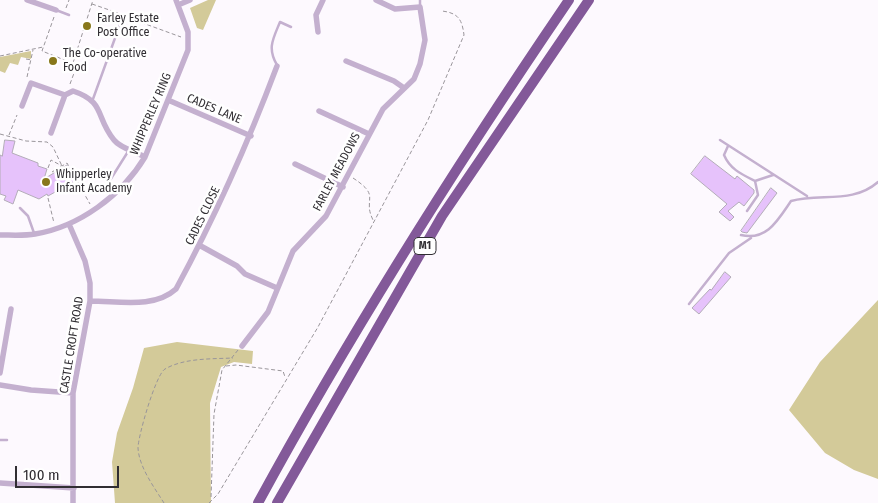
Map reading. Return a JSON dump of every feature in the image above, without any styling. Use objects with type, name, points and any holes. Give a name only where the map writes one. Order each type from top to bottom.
[{"type":"highway","name":"M1","points":[[258,503],[308,411],[479,133],[569,0]]},
{"type":"highway","name":"M1","points":[[277,503],[442,216],[590,0]]},
{"type":"street","points":[[27,0],[56,10]]},
{"type":"street","points":[[189,40],[187,27],[177,2],[190,0]]},
{"type":"street","points":[[318,32],[316,15],[323,0]]},
{"type":"street","points":[[376,0],[395,9],[420,3]]},
{"type":"street","name":"FARLEY MEADOWS","points":[[242,346],[268,312],[293,251],[326,216],[383,109],[414,79],[420,64],[424,40],[420,3]]},
{"type":"street","name":"WHIPPERLEY RING","points":[[0,235],[34,235],[70,224],[125,185],[145,156],[188,50],[189,40]]},
{"type":"street","points":[[346,60],[394,81],[404,88]]},
{"type":"street","name":"CADES CLOSE","points":[[90,300],[153,302],[167,298],[176,289],[199,246],[251,136],[277,66]]},
{"type":"street","points":[[22,106],[31,83],[66,94],[73,91],[93,99],[115,142],[145,156]]},
{"type":"street","points":[[51,132],[66,94]]},
{"type":"street","name":"CADES LANE","points":[[168,100],[251,136]]},
{"type":"street","points":[[319,111],[369,134]]},
{"type":"street","points":[[295,164],[343,187]]},
{"type":"street","name":"CASTLE CROFT ROAD","points":[[70,224],[85,261],[90,282],[90,300],[73,393],[74,503]]},
{"type":"street","points":[[199,246],[237,266],[245,274],[277,288]]},
{"type":"street","points":[[0,373],[11,309]]},
{"type":"street","points":[[0,385],[31,390],[73,393]]},
{"type":"street","points":[[0,483],[74,488]]},
{"type":"lane","points":[[56,10],[69,15]]},
{"type":"lane","points":[[93,99],[123,16]]},
{"type":"lane","points":[[277,66],[271,50],[271,42],[280,22],[291,27]]},
{"type":"lane","points":[[720,140],[808,196]]},
{"type":"lane","points":[[728,145],[724,155],[728,165],[755,181],[758,195],[747,211]]},
{"type":"lane","points":[[111,196],[107,185],[129,149]]},
{"type":"lane","points":[[755,181],[773,175]]},
{"type":"lane","points":[[689,304],[729,253],[751,238],[763,235],[775,225],[791,201],[808,196],[837,198],[867,191],[878,182]]},
{"type":"lane","points":[[20,208],[28,216],[34,235]]},
{"type":"lane","points":[[740,235],[751,238]]},
{"type":"lane","points":[[0,440],[7,440]]},
{"type":"path","points":[[64,13],[69,0]]},
{"type":"path","points":[[73,63],[93,0]]},
{"type":"path","points":[[92,4],[189,40]]},
{"type":"path","points":[[56,10],[42,51],[77,65],[66,94]]},
{"type":"path","points":[[211,498],[218,494],[285,378],[318,327],[373,220],[428,120],[464,34],[463,22],[457,16],[442,11]]},
{"type":"path","points":[[0,56],[44,47]]},
{"type":"path","points":[[31,83],[26,80],[33,49]]},
{"type":"path","points":[[26,59],[32,60]]},
{"type":"path","points":[[9,136],[17,115]]},
{"type":"path","points":[[0,134],[26,141],[47,142],[53,147],[62,166]]},
{"type":"path","points":[[48,168],[51,160],[62,166]]},
{"type":"path","points":[[52,172],[67,163],[93,209]]},
{"type":"path","points":[[349,175],[367,187],[370,198],[369,212],[373,220]]},
{"type":"path","points":[[48,198],[55,228]]},
{"type":"path","points":[[209,503],[211,498],[214,414],[222,370],[242,346]]},
{"type":"path","points":[[164,503],[142,464],[138,447],[154,385],[162,370],[172,365],[201,360],[233,358]]},
{"type":"path","points":[[226,366],[236,365],[283,371],[285,378]]},
{"type":"shaded area","points":[[208,0],[216,0],[203,30],[197,28],[190,8]]},
{"type":"shaded area","points":[[31,51],[31,59],[21,57],[18,65],[10,63],[5,73],[0,71],[0,57]]},
{"type":"shaded area","points":[[878,300],[878,479],[854,470],[825,453],[789,410],[820,362]]},
{"type":"shaded area","points":[[177,342],[253,351],[252,364],[234,362],[221,367],[210,403],[211,503],[115,503],[112,462],[117,433],[133,388],[144,348]]},
{"type":"building","points":[[5,140],[15,141],[12,153],[38,163],[38,166],[47,169],[44,179],[67,165],[75,181],[39,199],[18,190],[13,204],[4,200],[6,196],[0,194],[0,155],[2,156]]},
{"type":"building","points":[[705,156],[735,179],[737,176],[754,190],[754,193],[744,206],[739,202],[728,211],[734,217],[730,221],[719,212],[727,204],[691,174]]},
{"type":"building","points":[[771,188],[777,193],[747,233],[742,232],[741,231]]},
{"type":"building","points":[[725,272],[731,277],[699,314],[692,308],[711,290]]},
{"type":"place","name":"Farley Estate Post Office","points":[[87,26]]},
{"type":"place","name":"The Co-operative Food","points":[[53,61]]},
{"type":"place","name":"Whipperley Infant Academy","points":[[46,182]]}]
